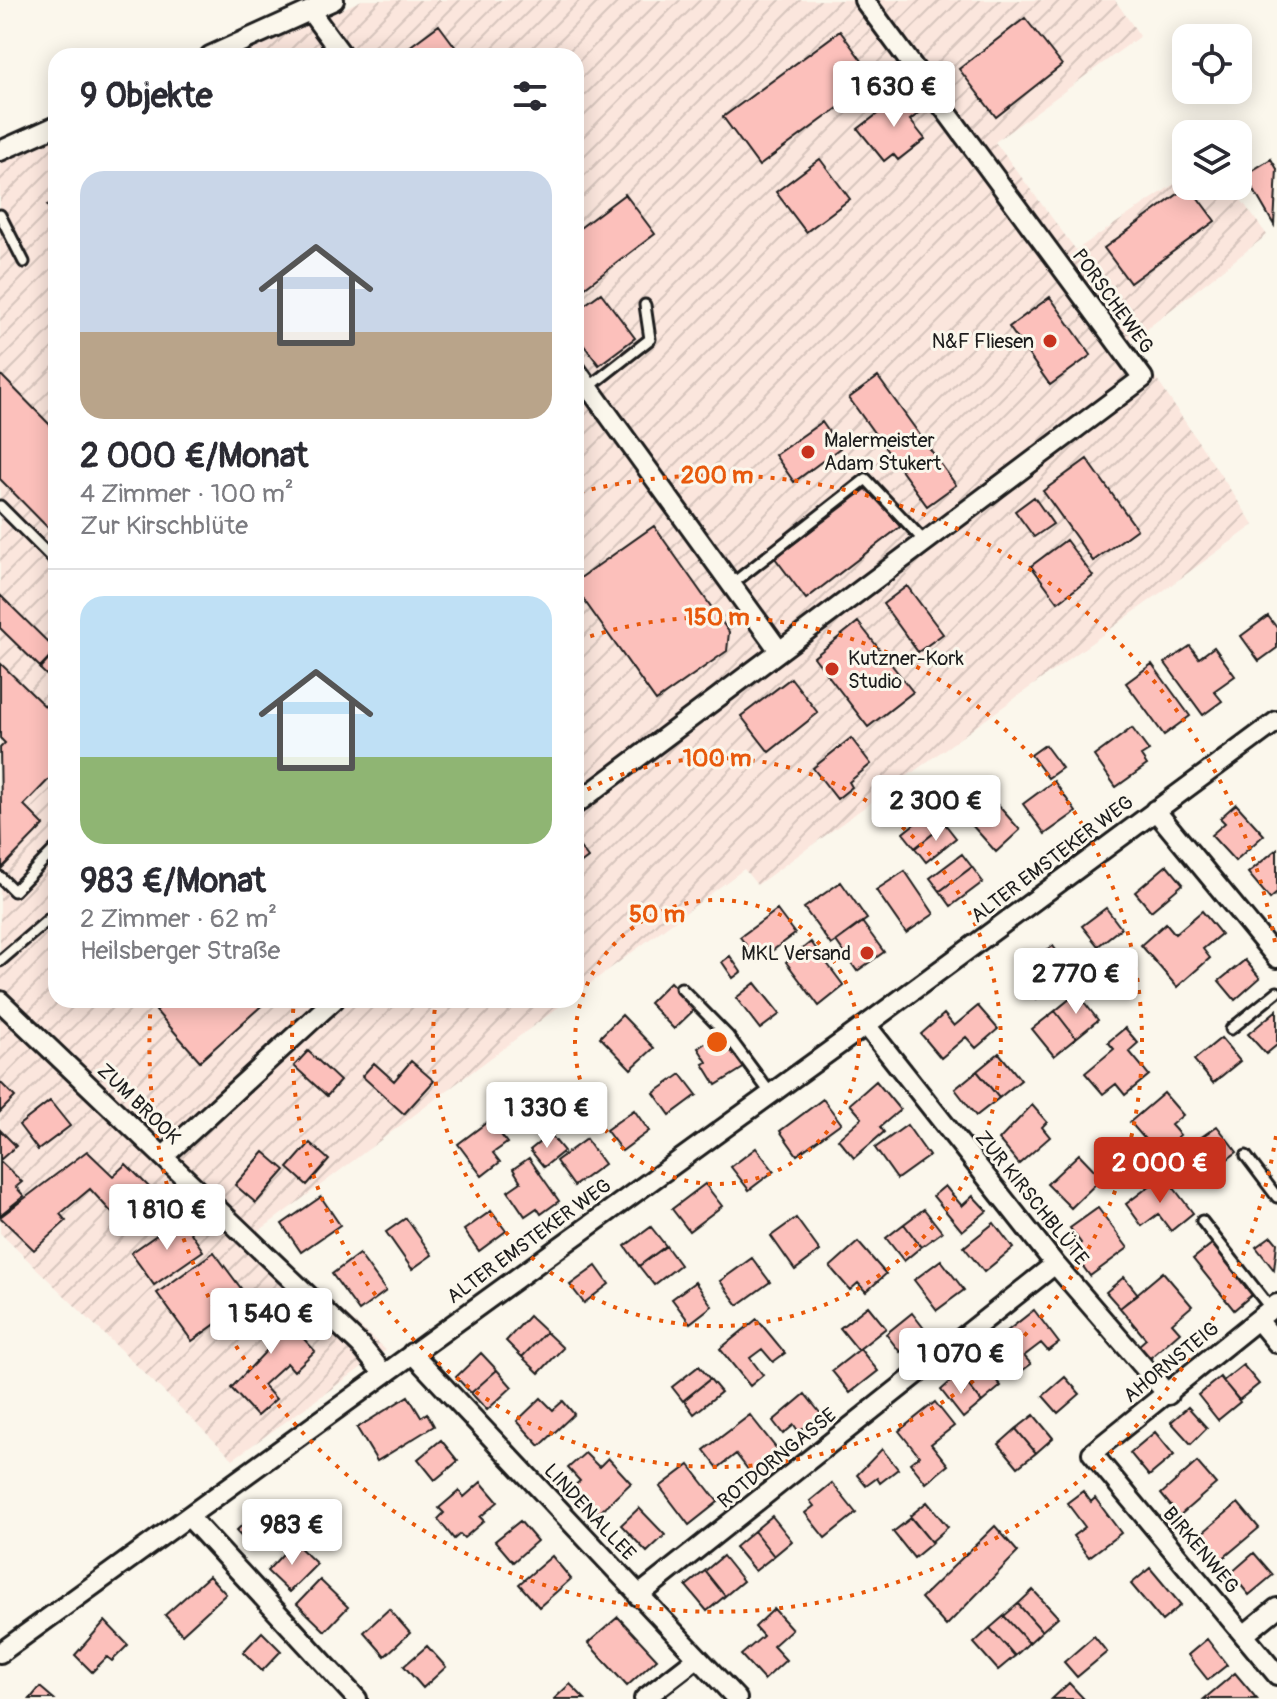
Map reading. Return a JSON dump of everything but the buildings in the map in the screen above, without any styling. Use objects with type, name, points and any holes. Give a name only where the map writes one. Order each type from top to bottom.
[{"type":"street","points":[[228,48],[334,0]]},
{"type":"street","name":"PORSCHEWEG","points":[[584,798],[778,649],[1143,378],[864,0]]},
{"type":"street","points":[[310,11],[337,48]]},
{"type":"street","points":[[0,151],[48,130]]},
{"type":"street","points":[[584,380],[778,649]]},
{"type":"street","name":"ALTER EMSTEKER WEG","points":[[0,1653],[866,1025],[1277,721]]},
{"type":"street","points":[[1155,810],[1277,958]]},
{"type":"street","name":"ZUM BROOK","points":[[0,1001],[361,1346],[383,1373]]},
{"type":"street","points":[[163,1157],[325,1008]]},
{"type":"street","name":"ZUR KIRSCHBLÜTE","points":[[866,1025],[1055,1264],[1168,1395]]},
{"type":"street","name":"ROTDORNGASSE","points":[[638,1596],[1055,1264]]},
{"type":"street","points":[[1269,1311],[1277,1343]]},
{"type":"street","name":"AHORNSTEIG","points":[[1092,1453],[1269,1311]]},
{"type":"street","name":"LINDENALLEE","points":[[412,1353],[737,1699]]},
{"type":"street","name":"BIRKENWEG","points":[[1092,1453],[1277,1675]]},
{"type":"street","points":[[189,1517],[357,1699]]},
{"type":"street","points":[[1244,1635],[1277,1608]]},
{"type":"street","points":[[644,1699],[697,1658]]},
{"type":"lane","points":[[0,215],[24,262]]},
{"type":"lane","points":[[589,387],[650,339],[645,305]]},
{"type":"lane","points":[[732,584],[866,479],[925,542]]},
{"type":"lane","points":[[0,506],[48,554]]},
{"type":"lane","points":[[0,877],[14,891],[48,856]]},
{"type":"lane","points":[[0,961],[48,920]]},
{"type":"lane","points":[[681,988],[728,1036],[771,1094]]},
{"type":"lane","points":[[1231,1029],[1277,992]]},
{"type":"lane","points":[[1246,1156],[1277,1197]]},
{"type":"lane","points":[[1202,1221],[1269,1311]]},
{"type":"shaded area","points":[[362,0],[1115,0],[1140,36],[995,142],[1076,250],[1172,185],[1172,200],[1241,200],[1267,235],[1131,341],[1254,525],[757,885],[744,869],[584,988],[584,48],[256,48]]},
{"type":"shaded area","points":[[48,135],[48,1008],[557,1008],[255,1234],[386,1350],[233,1459],[0,1233],[0,152]]},
{"type":"place","name":"N&F Fliesen","points":[[1050,341]]},
{"type":"place","name":"Malermeister Adam Stukert","points":[[808,452]]},
{"type":"place","name":"Kutzner-Kork Studio","points":[[832,669]]},
{"type":"place","name":"MKL Versand","points":[[867,953]]}]
